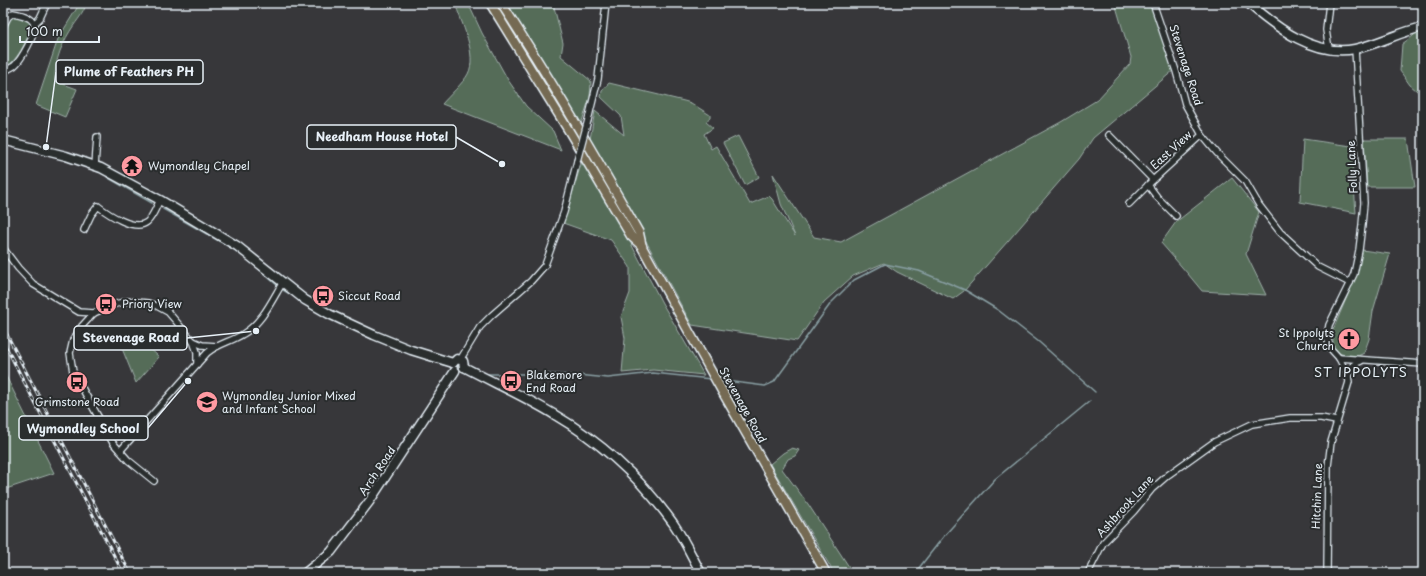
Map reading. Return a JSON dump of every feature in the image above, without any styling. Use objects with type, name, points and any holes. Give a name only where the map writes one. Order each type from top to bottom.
[{"type":"main road","points":[[490,3],[631,236],[642,247]]},
{"type":"main road","points":[[501,3],[531,49],[639,232],[642,247]]},
{"type":"main road","name":"Stevenage Road","points":[[642,247],[826,573]]},
{"type":"street","points":[[3,71],[12,67],[18,61],[33,33],[34,24],[40,18],[47,3]]},
{"type":"street","points":[[458,365],[480,327],[531,281],[545,264],[564,212],[598,79],[606,3]]},
{"type":"street","name":"Stevenage Road","points":[[1153,3],[1176,71],[1185,104],[1202,136],[1245,181],[1259,204],[1280,232],[1318,266],[1350,283]]},
{"type":"street","points":[[1248,3],[1287,33],[1308,43],[1329,49],[1355,49],[1423,27]]},
{"type":"street","points":[[1329,3],[1326,30],[1329,49]]},
{"type":"street","points":[[3,27],[13,13],[30,19],[34,24]]},
{"type":"street","name":"Folly Lane","points":[[1350,283],[1354,274],[1359,250],[1364,203],[1355,49]]},
{"type":"street","points":[[1109,135],[1153,180]]},
{"type":"street","name":"East View","points":[[1129,204],[1153,180],[1202,136]]},
{"type":"street","points":[[95,166],[98,137]]},
{"type":"street","points":[[3,140],[60,154],[95,166],[160,200],[237,246],[305,300],[336,318],[411,350],[458,365],[555,414],[585,434],[619,462],[644,488],[673,524],[702,573]]},
{"type":"street","points":[[1148,185],[1157,197],[1176,216]]},
{"type":"street","points":[[84,230],[91,215],[98,206],[118,220],[139,225],[145,224],[149,221],[160,200]]},
{"type":"street","points":[[3,248],[25,277],[42,290],[79,312],[94,313]]},
{"type":"street","points":[[120,452],[207,353],[217,346],[240,336],[251,328],[261,317],[283,282]]},
{"type":"street","points":[[1336,421],[1349,382],[1348,376],[1339,358],[1330,348],[1327,337],[1329,325],[1350,283]]},
{"type":"street","points":[[154,482],[120,452],[113,443],[72,368],[70,350],[73,340],[82,326],[94,313],[112,305],[127,301],[148,303],[157,306],[168,312],[193,341],[202,345],[217,346]]},
{"type":"street","points":[[79,312],[82,326]]},
{"type":"street","points":[[193,341],[197,364]]},
{"type":"street","points":[[1339,358],[1423,364]]},
{"type":"street","points":[[1348,376],[1352,366],[1356,362],[1364,360]]},
{"type":"street","name":"Arch Road","points":[[305,573],[331,552],[369,502],[458,365]]},
{"type":"street","name":"Ashbrook Lane","points":[[1088,573],[1103,544],[1152,489],[1168,475],[1214,442],[1252,424],[1290,418],[1321,418],[1336,421]]},
{"type":"street","name":"Hitchin Lane","points":[[1326,573],[1328,466],[1330,442],[1336,421]]},
{"type":"green space","points":[[80,3],[86,3],[82,14],[63,44],[55,73],[55,81],[77,89],[65,117],[36,105],[58,39]]},
{"type":"green space","points":[[455,3],[468,3],[482,33],[508,80],[526,106],[553,131],[561,150],[442,104],[460,85],[468,74],[471,66],[468,38]]},
{"type":"green space","points":[[507,3],[553,3],[563,43],[561,56],[591,81],[590,97],[581,124]]},
{"type":"green space","points":[[1115,3],[1151,3],[1174,70],[1093,138],[1079,159],[1008,241],[964,291],[953,299],[897,272],[884,263],[853,276],[824,302],[797,341],[692,325],[590,139],[595,111],[624,135],[621,116],[601,97],[602,91],[609,83],[691,103],[710,115],[706,122],[713,128],[704,134],[711,149],[716,146],[750,204],[769,196],[795,236],[781,204],[773,174],[814,237],[841,242],[1061,122],[1097,100],[1130,64],[1131,57]]},
{"type":"green space","points":[[14,16],[32,22],[32,26],[17,56],[3,68],[4,32],[6,26]]},
{"type":"green space","points":[[1423,26],[1423,96],[1410,85],[1400,71],[1402,44]]},
{"type":"green space","points":[[738,136],[759,177],[745,185],[723,143]]},
{"type":"green space","points":[[1303,139],[1351,146],[1356,213],[1300,202]]},
{"type":"green space","points":[[1364,139],[1408,139],[1415,187],[1367,187]]},
{"type":"green space","points":[[582,161],[627,236],[662,303],[704,375],[653,370],[622,373],[625,338],[621,317],[630,293],[630,267],[611,240],[563,223]]},
{"type":"green space","points":[[1232,178],[1259,212],[1246,254],[1266,295],[1202,291],[1161,243],[1176,222]]},
{"type":"green space","points":[[1362,250],[1390,254],[1373,311],[1369,339],[1364,353],[1358,356],[1347,356],[1339,353],[1334,347],[1333,330],[1356,275]]},
{"type":"green space","points":[[119,341],[143,342],[159,357],[136,383]]},
{"type":"green space","points":[[3,370],[54,473],[3,490]]},
{"type":"green space","points":[[792,448],[799,450],[795,456],[788,459],[782,469],[808,504],[853,573],[834,573],[770,464],[783,453]]},
{"type":"waterway","points":[[107,177],[152,203]]},
{"type":"waterway","points":[[163,209],[244,256],[278,286]]},
{"type":"waterway","points":[[719,380],[765,386],[774,382],[831,303],[854,280],[885,264],[919,271],[965,290],[998,310],[1039,342],[1095,392]]},
{"type":"waterway","points":[[283,290],[295,297]]},
{"type":"waterway","points":[[397,349],[444,365]]},
{"type":"waterway","points":[[485,374],[548,374],[608,378],[653,373],[711,379]]},
{"type":"waterway","points":[[915,573],[944,536],[995,479],[1090,401]]},
{"type":"railway","points":[[3,327],[130,573]]},
{"type":"railway","points":[[3,341],[123,573]]},
{"type":"place","name":"Plume of Feathers PH","points":[[46,147]]},
{"type":"place","name":"Needham House Hotel","points":[[502,164]]},
{"type":"place","name":"Wymondley Chapel","points":[[132,166]]},
{"type":"place","name":"Siccut Road","points":[[323,296]]},
{"type":"place","name":"Priory View","points":[[106,304]]},
{"type":"place","name":"Stevenage Road","points":[[256,331]]},
{"type":"place","name":"St Ippolyts Church","points":[[1349,339]]},
{"type":"place","name":"Wymondley School","points":[[188,381]]},
{"type":"place","name":"Blakemore End Road","points":[[511,381]]},
{"type":"place","name":"Grimstone Road","points":[[77,382]]},
{"type":"place","name":"Wymondley Junior Mixed and Infant School","points":[[207,402]]},
{"type":"district","name":"ST IPPOLYTS","points":[[1361,372]]}]
